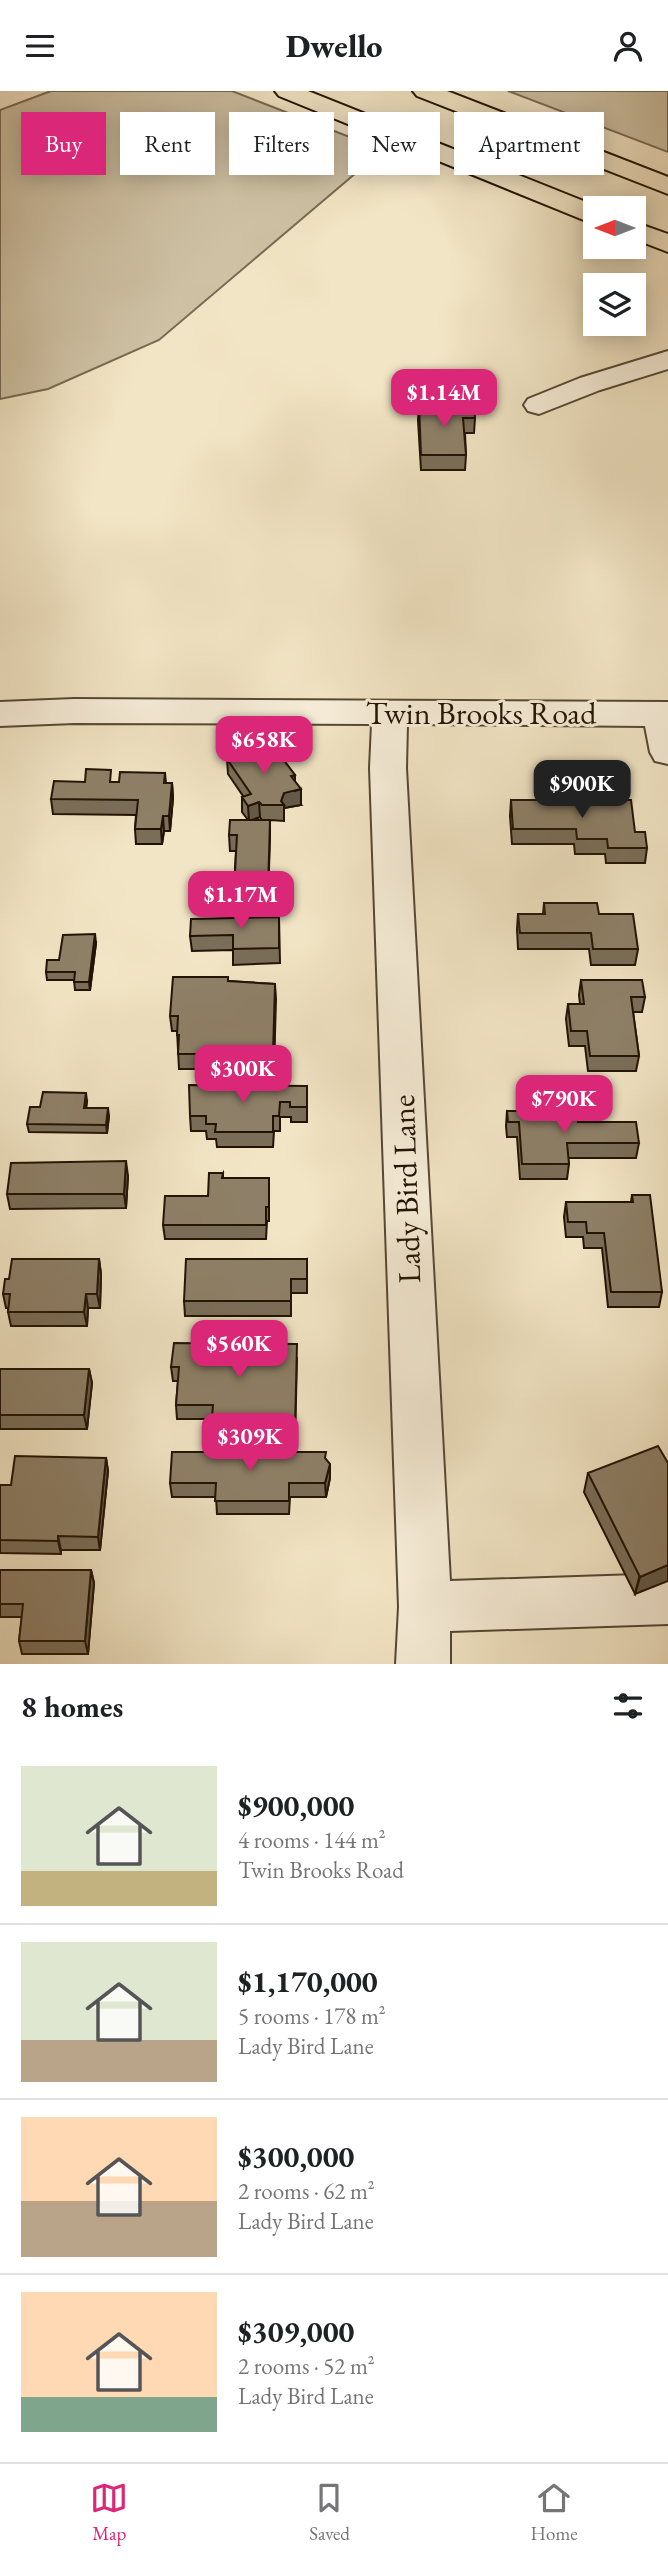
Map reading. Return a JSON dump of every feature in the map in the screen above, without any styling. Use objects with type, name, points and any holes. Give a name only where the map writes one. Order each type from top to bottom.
[{"type":"main road","points":[[287,91],[583,210]]},
{"type":"main road","points":[[425,91],[668,186]]},
{"type":"main road","points":[[646,235],[668,244]]},
{"type":"street","points":[[539,405],[590,384],[668,360]]},
{"type":"street","name":"Twin Brooks Road","points":[[1,717],[390,713],[664,714]]},
{"type":"street","name":"Lady Bird Lane","points":[[390,713],[389,782],[425,1607],[423,1664]]},
{"type":"street","points":[[664,714],[668,752]]},
{"type":"street","points":[[425,1607],[668,1599]]},
{"type":"shaded area","points":[[51,91],[232,91],[286,112],[229,112],[229,175],[334,175],[334,131],[348,136],[348,175],[354,175],[159,340],[48,389],[0,399],[0,110]]},
{"type":"shaded area","points":[[508,91],[668,91],[668,152],[604,128],[604,112],[563,112]]},
{"type":"building","points":[[419,405],[474,405],[475,418],[463,418],[466,455],[421,455]]},
{"type":"building","points":[[271,743],[295,775],[291,776],[301,789],[284,793],[281,801],[284,805],[262,805],[259,802],[248,806],[242,797],[251,794],[227,759]]},
{"type":"building","points":[[86,769],[111,770],[110,782],[119,782],[120,772],[165,773],[164,783],[172,783],[169,816],[163,816],[161,829],[135,829],[138,800],[51,799],[54,781],[85,782]]},
{"type":"building","points":[[511,800],[631,800],[635,832],[645,832],[647,848],[608,848],[607,839],[577,839],[576,829],[513,829]]},
{"type":"building","points":[[230,820],[270,820],[268,889],[234,890],[237,835],[229,835]]},
{"type":"building","points":[[544,903],[597,903],[599,914],[633,914],[638,949],[593,949],[591,933],[520,933],[518,914],[545,914]]},
{"type":"building","points":[[279,917],[279,948],[233,949],[233,935],[190,936],[191,919]]},
{"type":"building","points":[[95,934],[89,982],[74,982],[75,972],[46,972],[47,960],[59,960],[63,935]]},
{"type":"building","points":[[173,977],[228,977],[228,981],[275,984],[273,1054],[178,1054],[178,1016],[170,1016]]},
{"type":"building","points":[[581,980],[642,980],[645,997],[631,997],[639,1056],[590,1056],[587,1031],[571,1031],[568,1004],[584,1004]]},
{"type":"building","points":[[189,1085],[307,1086],[307,1107],[290,1107],[290,1102],[280,1102],[279,1116],[273,1116],[273,1132],[215,1132],[216,1124],[206,1124],[206,1116],[190,1116]]},
{"type":"building","points":[[43,1092],[86,1093],[84,1108],[108,1108],[106,1125],[27,1124],[30,1107],[40,1107]]},
{"type":"building","points":[[507,1111],[576,1111],[578,1122],[636,1122],[639,1143],[567,1143],[569,1164],[522,1164],[519,1122],[508,1122]]},
{"type":"building","points":[[126,1161],[124,1194],[7,1194],[11,1163]]},
{"type":"building","points":[[209,1173],[223,1173],[222,1178],[269,1178],[266,1225],[163,1225],[165,1196],[208,1196]]},
{"type":"building","points":[[632,1195],[650,1195],[662,1292],[611,1292],[604,1233],[587,1233],[586,1222],[568,1222],[566,1202],[633,1202]]},
{"type":"building","points":[[12,1259],[99,1259],[97,1294],[86,1294],[84,1312],[8,1312],[10,1294],[3,1294]]},
{"type":"building","points":[[186,1259],[307,1259],[307,1279],[291,1279],[291,1301],[184,1301]]},
{"type":"building","points":[[174,1343],[297,1344],[295,1427],[259,1427],[259,1419],[212,1418],[213,1405],[176,1405],[179,1367],[171,1367]]},
{"type":"building","points":[[0,1369],[89,1369],[84,1415],[0,1415]]},
{"type":"building","points":[[658,1446],[668,1463],[668,1565],[640,1577],[588,1473]]},
{"type":"building","points":[[172,1452],[326,1452],[325,1458],[330,1464],[325,1483],[289,1483],[289,1501],[215,1501],[216,1483],[170,1483]]},
{"type":"building","points":[[15,1456],[106,1458],[98,1537],[58,1536],[58,1541],[0,1540],[0,1485],[11,1485]]},
{"type":"building","points":[[0,1570],[91,1570],[85,1641],[19,1641],[23,1604],[0,1604]]}]
